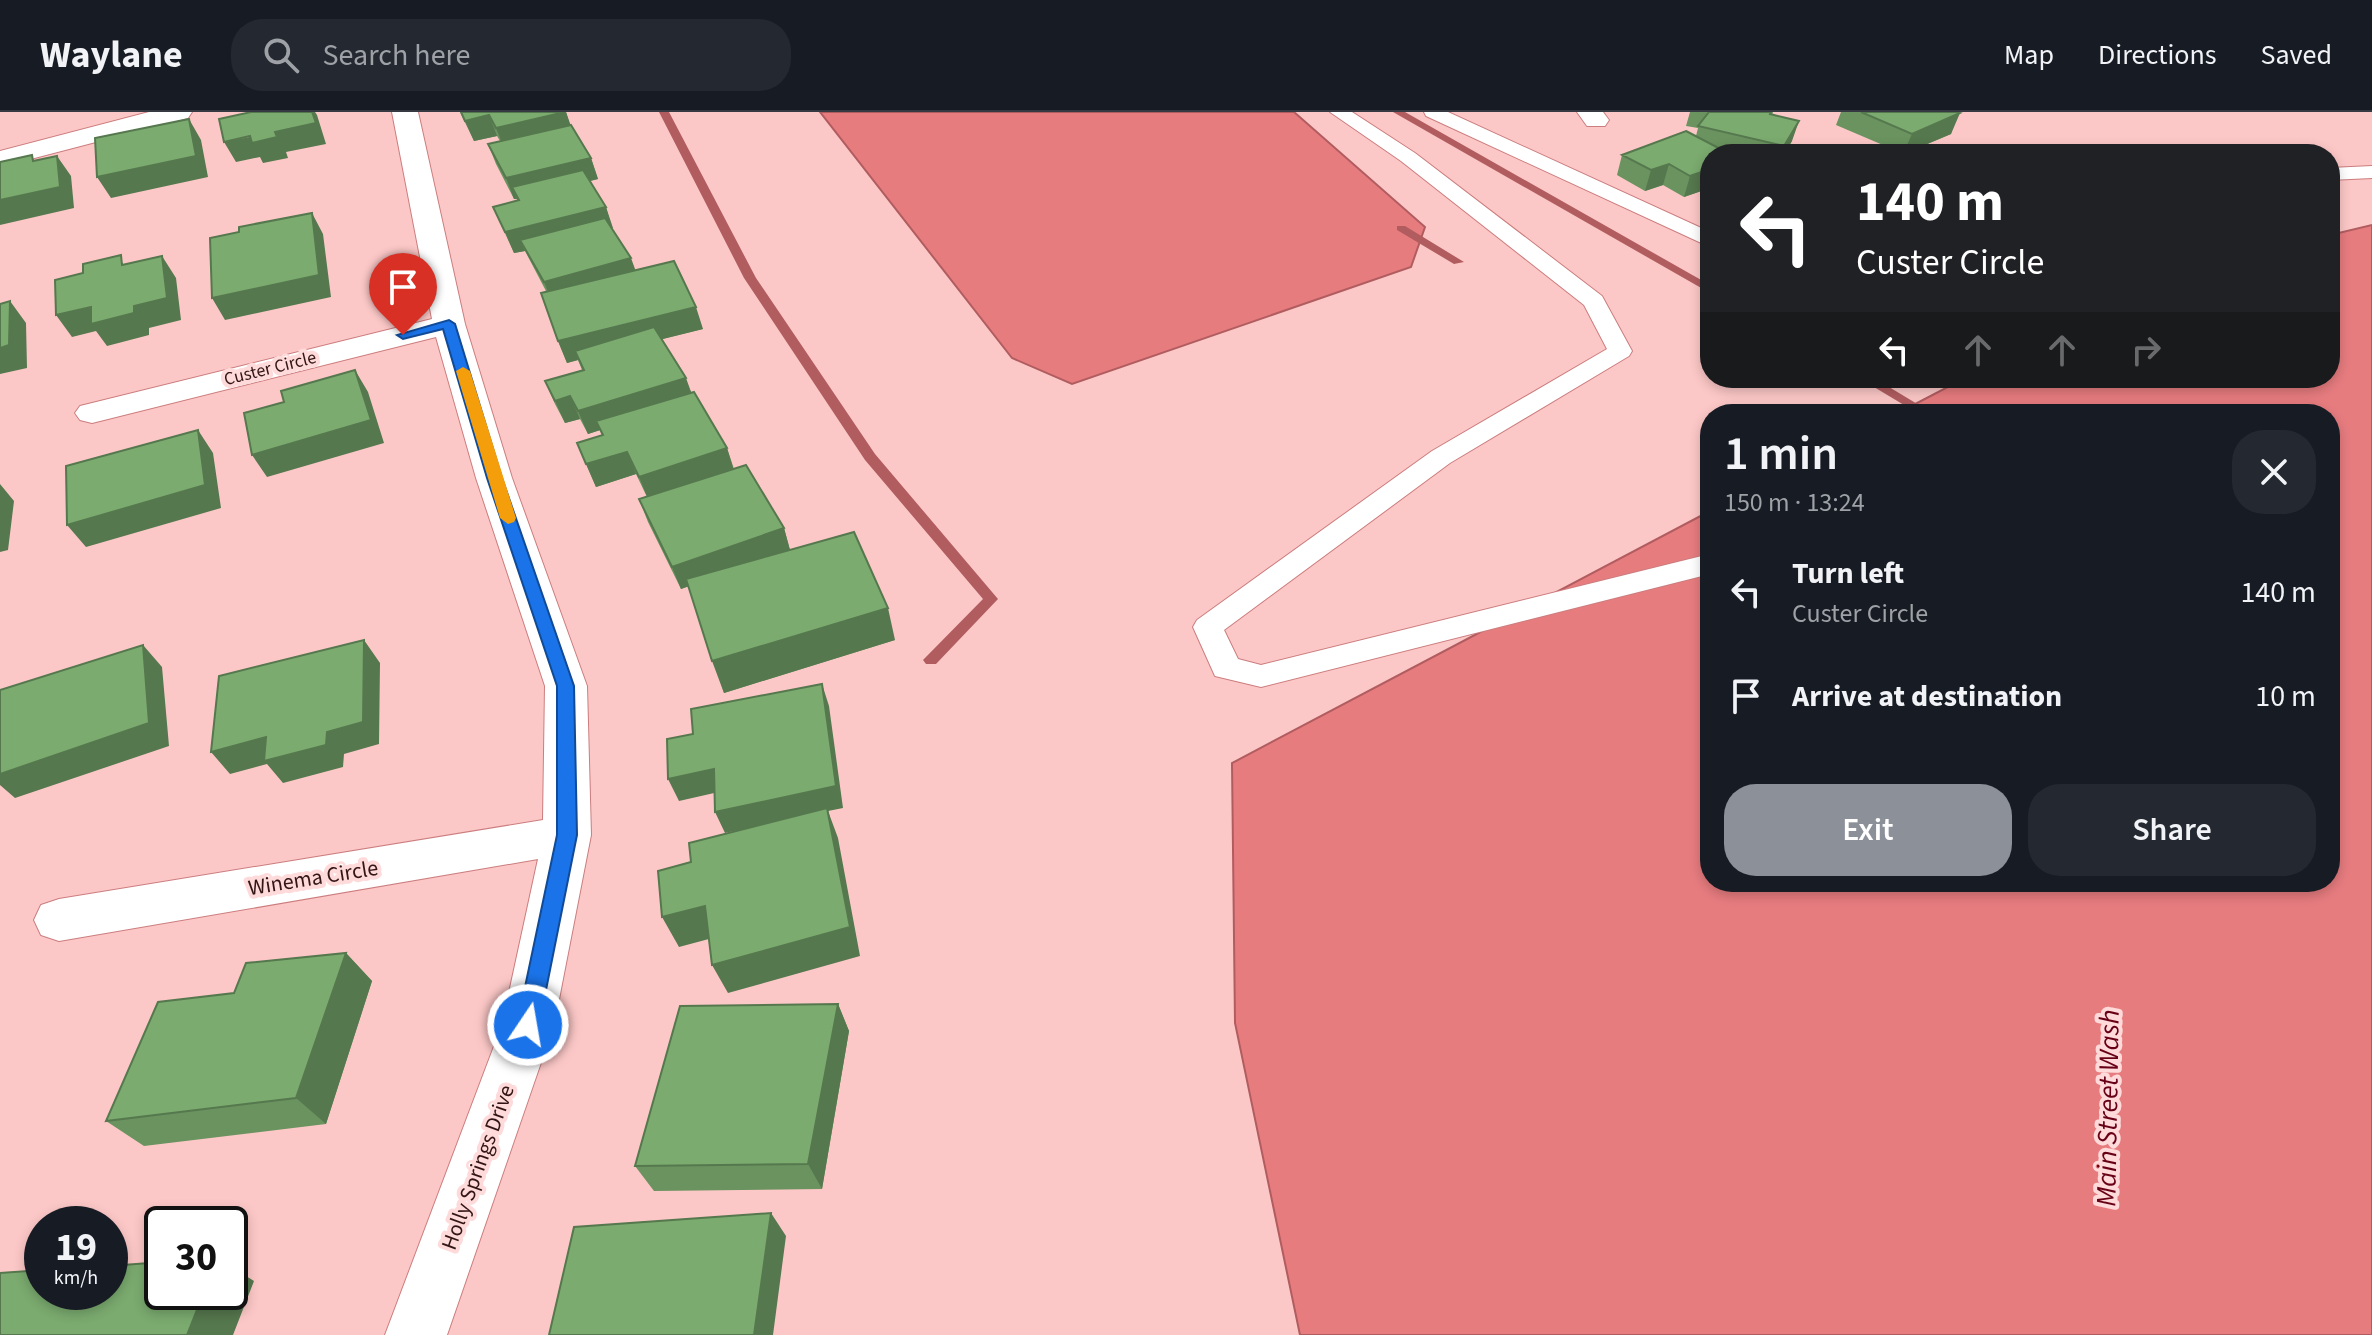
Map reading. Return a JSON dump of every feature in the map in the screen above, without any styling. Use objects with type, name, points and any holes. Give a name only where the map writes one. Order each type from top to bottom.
[{"type":"street","points":[[0,159],[179,112]]},
{"type":"street","name":"Holly Springs Drive","points":[[405,112],[449,324],[494,478],[566,686],[567,835],[528,1025],[416,1335]]},
{"type":"street","name":"Custer Circle","points":[[92,413],[449,324]]},
{"type":"street","name":"Winema Circle","points":[[59,920],[567,835]]},
{"type":"lane","points":[[1339,112],[1408,157],[1594,301],[1620,351],[1441,457],[1208,627],[1226,668],[1261,676],[1700,566]]},
{"type":"lane","points":[[1433,112],[1700,235]]},
{"type":"lane","points":[[2340,174],[2372,172]]},
{"type":"water","points":[[820,112],[1294,112],[1425,227],[1411,267],[1072,384],[1012,358]]},
{"type":"water","name":"Main Street Wash","points":[[2372,225],[2372,1335],[1300,1335],[1235,1023],[1232,763],[1700,516],[1700,892],[2340,892],[2340,404],[1915,404],[1946,388],[2340,388],[2340,233]]},
{"type":"building","points":[[251,112],[312,112],[316,123],[275,132],[277,137],[252,143],[250,136],[224,142],[219,119]]},
{"type":"building","points":[[461,112],[565,112],[496,128],[489,115],[465,121]]},
{"type":"building","points":[[1709,112],[1771,112],[1799,121],[1785,144],[1698,126]]},
{"type":"building","points":[[1861,112],[1957,112],[1960,113],[1912,134]]},
{"type":"building","points":[[189,119],[196,156],[97,177],[95,138]]},
{"type":"building","points":[[571,125],[591,158],[506,178],[488,144]]},
{"type":"building","points":[[1686,131],[1711,144],[1700,144],[1700,172],[1690,176],[1669,164],[1651,170],[1622,155]]},
{"type":"building","points":[[32,155],[33,161],[57,156],[60,187],[0,200],[0,162]]},
{"type":"building","points":[[583,170],[606,207],[505,232],[493,207],[519,200],[512,187]]},
{"type":"building","points":[[312,213],[319,275],[212,298],[210,238],[239,232],[239,227]]},
{"type":"building","points":[[605,218],[631,258],[544,282],[520,240]]},
{"type":"building","points":[[121,255],[122,265],[162,256],[167,298],[134,306],[134,313],[91,324],[91,307],[56,315],[55,280],[83,273],[83,264]]},
{"type":"building","points":[[674,261],[696,307],[558,341],[541,293]]},
{"type":"building","points":[[10,301],[9,345],[0,348],[0,304]]},
{"type":"building","points":[[654,327],[686,378],[578,411],[570,396],[555,401],[545,381],[584,370],[575,351]]},
{"type":"building","points":[[355,370],[371,420],[252,455],[244,413],[284,402],[281,391]]},
{"type":"building","points":[[694,392],[727,448],[639,477],[627,452],[586,464],[577,443],[603,435],[596,421]]},
{"type":"building","points":[[198,430],[205,485],[67,525],[66,466]]},
{"type":"building","points":[[746,465],[784,528],[672,567],[639,499]]},
{"type":"building","points":[[854,532],[888,608],[712,661],[686,579]]},
{"type":"building","points":[[364,640],[363,722],[327,732],[326,745],[264,761],[266,737],[211,752],[219,676]]},
{"type":"building","points":[[143,645],[149,723],[0,774],[0,690]]},
{"type":"building","points":[[822,684],[836,786],[715,812],[714,769],[668,779],[667,739],[693,734],[691,709]]},
{"type":"building","points":[[827,808],[850,927],[712,965],[705,906],[662,917],[658,871],[691,862],[689,843]]},
{"type":"building","points":[[346,953],[296,1098],[106,1121],[158,1002],[234,993],[246,963]]},
{"type":"building","points":[[838,1004],[808,1164],[635,1166],[680,1006]]},
{"type":"building","points":[[771,1213],[754,1335],[549,1335],[574,1227]]},
{"type":"building","points":[[144,1263],[144,1310],[197,1310],[187,1335],[0,1335],[0,1273],[24,1271],[24,1310],[128,1310],[128,1265]]},
{"type":"waterway","points":[[664,112],[750,278],[870,457],[991,599],[931,660]]},
{"type":"waterway","points":[[1398,112],[1700,284]]},
{"type":"waterway","points":[[1401,228],[1458,262]]},
{"type":"waterway","points":[[1882,388],[1910,404]]},
{"type":"slow traffic","points":[[463,371],[508,518]]},
{"type":"route","points":[[403,335],[449,324],[494,478],[566,686],[567,835],[528,1025]]}]
